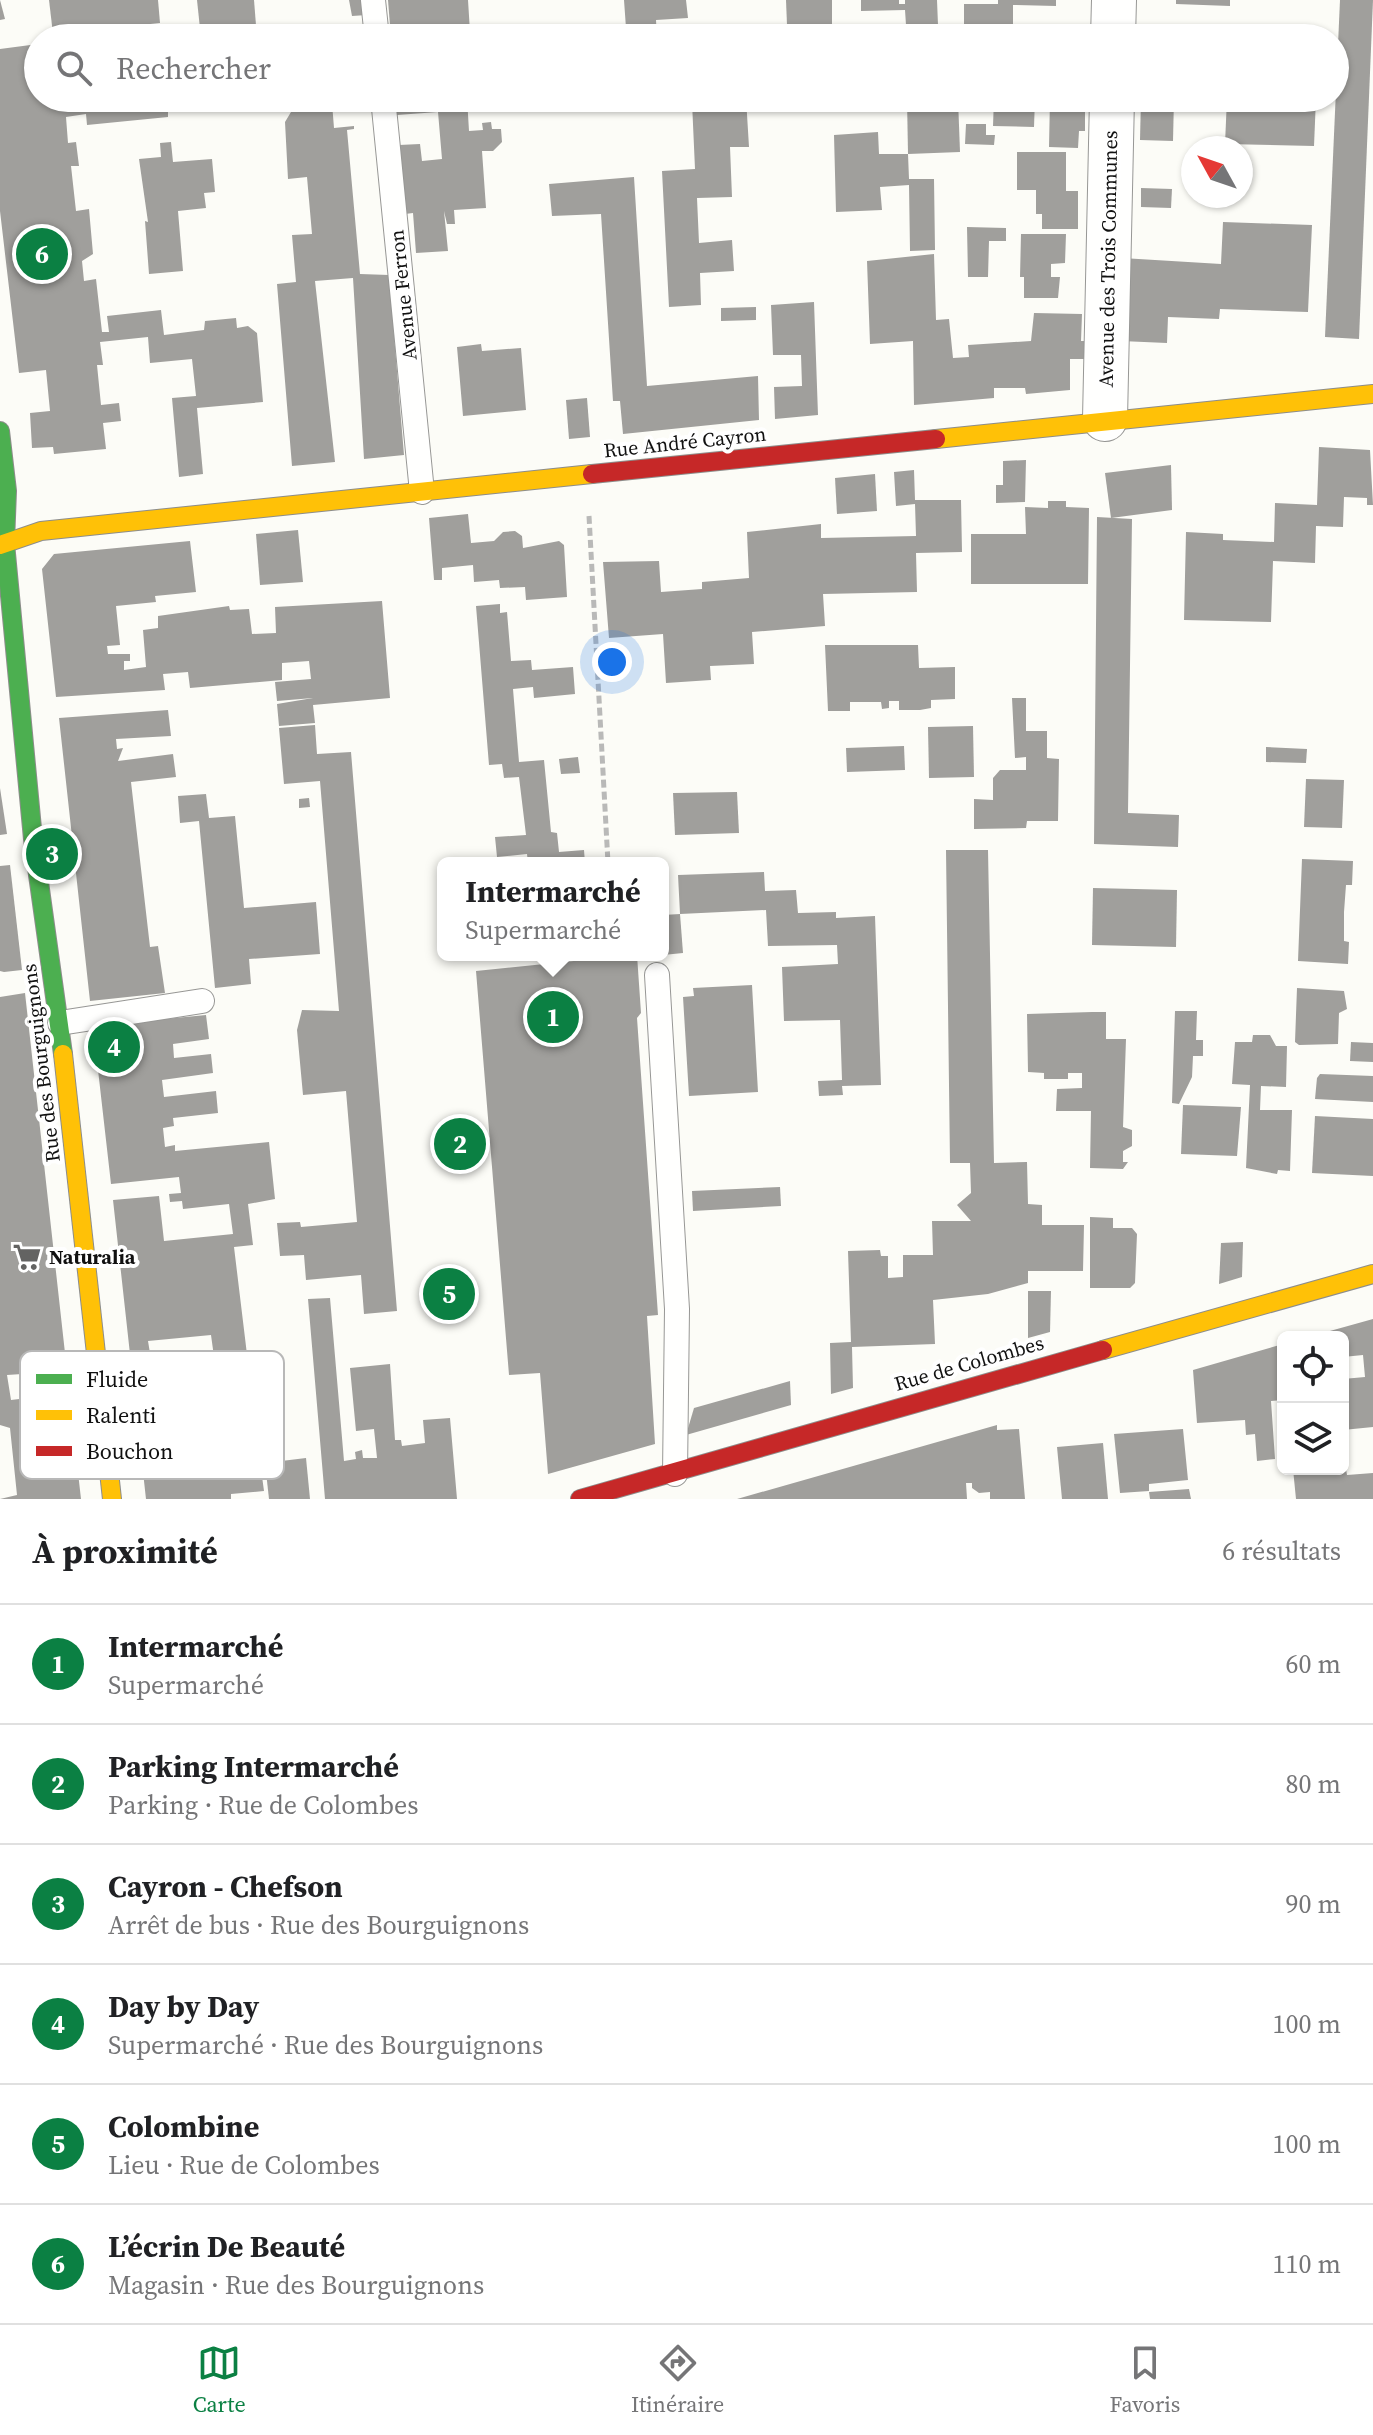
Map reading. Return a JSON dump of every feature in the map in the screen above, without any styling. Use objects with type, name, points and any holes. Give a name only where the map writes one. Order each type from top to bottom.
[{"type":"street","points":[[1113,24],[1114,0]]},
{"type":"street","name":"Avenue des Trois Communes","points":[[1105,419],[1112,112]]},
{"type":"street","name":"Rue André Cayron","points":[[2,544],[41,531],[1105,419],[1373,394]]},
{"type":"street","name":"Rue des Bourguignons","points":[[0,431],[7,491],[2,544],[33,839],[60,1023],[96,1351]]},
{"type":"street","name":"Rue de Colombes","points":[[600,1497],[668,1483],[1018,1372],[1373,1274]]},
{"type":"street","name":"Rue des Bourguignons","points":[[110,1479],[112,1499]]},
{"type":"lane","points":[[373,0],[376,24]]},
{"type":"lane","name":"Avenue Ferron","points":[[384,112],[422,492]]},
{"type":"lane","points":[[657,975],[677,1309],[668,1483]]},
{"type":"lane","points":[[60,1023],[202,1001]]},
{"type":"path","points":[[587,475],[608,857]]},
{"type":"building","points":[[0,0],[5,19],[0,20]]},
{"type":"building","points":[[49,0],[158,0],[160,23],[52,24]]},
{"type":"building","points":[[197,0],[254,0],[256,24],[200,24]]},
{"type":"building","points":[[349,0],[366,0],[367,15],[352,16]]},
{"type":"building","points":[[388,0],[468,0],[470,24],[390,24]]},
{"type":"building","points":[[624,0],[686,0],[688,18],[656,20],[656,24],[626,24]]},
{"type":"building","points":[[786,0],[832,0],[832,24],[787,24]]},
{"type":"building","points":[[861,0],[899,0],[899,4],[905,4],[905,0],[937,0],[938,24],[906,24],[905,10],[861,11]]},
{"type":"building","points":[[998,0],[1056,0],[1056,6],[1013,5],[1013,24],[964,24],[964,4],[998,4]]},
{"type":"building","points":[[1176,0],[1230,0],[1230,6],[1176,4]]},
{"type":"building","points":[[1340,0],[1373,0],[1359,339],[1325,337],[1335,112],[1349,112],[1349,24],[1339,24]]},
{"type":"building","points":[[24,46],[24,112],[168,112],[168,117],[87,125],[86,114],[66,117],[68,143],[76,142],[79,166],[71,166],[76,211],[89,209],[93,254],[82,261],[84,281],[96,279],[102,332],[109,332],[107,316],[161,310],[164,335],[204,330],[205,321],[236,318],[237,328],[248,326],[257,333],[263,402],[197,408],[203,474],[179,477],[172,398],[196,396],[192,359],[150,363],[148,337],[100,342],[103,365],[97,365],[101,405],[119,403],[121,421],[103,423],[106,449],[54,454],[53,447],[32,448],[30,413],[50,411],[46,370],[19,373],[0,211],[0,49]]},
{"type":"building","points":[[291,112],[333,112],[334,128],[354,126],[354,129],[347,130],[360,274],[389,275],[404,455],[364,459],[353,278],[315,281],[335,462],[292,466],[277,284],[296,282],[292,235],[312,234],[307,177],[288,179],[285,122]]},
{"type":"building","points":[[397,112],[438,112],[397,115]]},
{"type":"building","points":[[438,112],[468,112],[469,131],[483,130],[482,123],[491,122],[492,129],[501,129],[502,142],[493,151],[482,151],[486,208],[454,210],[455,224],[447,224],[444,211],[448,251],[416,253],[413,213],[405,214],[399,145],[420,144],[422,161],[442,159]]},
{"type":"building","points":[[692,112],[747,112],[749,147],[730,147],[732,197],[697,198],[699,243],[732,240],[734,271],[700,273],[701,305],[669,307],[662,171],[695,169]]},
{"type":"building","points":[[907,112],[958,112],[960,152],[908,154]]},
{"type":"building","points":[[994,112],[1035,112],[1034,127],[993,126]]},
{"type":"building","points":[[1050,112],[1085,112],[1085,131],[1079,131],[1078,148],[1049,147]]},
{"type":"building","points":[[1141,112],[1174,112],[1173,141],[1140,140]]},
{"type":"building","points":[[1226,112],[1315,112],[1314,146],[1253,145],[1253,136],[1225,136]]},
{"type":"building","points":[[966,124],[986,124],[986,135],[995,135],[994,145],[965,144]]},
{"type":"building","points":[[878,132],[879,154],[908,154],[909,179],[934,179],[935,250],[910,251],[909,185],[880,187],[882,210],[836,212],[834,135]]},
{"type":"building","points":[[171,142],[173,162],[212,159],[215,192],[204,193],[206,208],[178,211],[183,271],[149,274],[145,221],[148,222],[139,159],[161,157],[160,143]]},
{"type":"building","points":[[1017,152],[1066,152],[1066,191],[1078,191],[1078,229],[1042,229],[1042,214],[1036,214],[1036,190],[1017,190]]},
{"type":"building","points":[[634,177],[647,386],[758,376],[759,420],[623,434],[620,401],[613,401],[601,214],[552,216],[549,184]]},
{"type":"building","points":[[1141,188],[1172,189],[1171,208],[1141,207]]},
{"type":"building","points":[[1223,222],[1312,225],[1308,312],[1220,309],[1219,319],[1168,317],[1167,343],[1121,341],[1122,258],[1221,264]]},
{"type":"building","points":[[967,227],[1006,228],[1006,241],[989,241],[988,277],[968,277]]},
{"type":"building","points":[[1021,234],[1066,234],[1065,263],[1051,264],[1051,277],[1060,277],[1058,298],[1024,298],[1024,277],[1020,277]]},
{"type":"building","points":[[934,254],[936,320],[949,319],[953,358],[969,357],[968,345],[1031,341],[1034,313],[1082,314],[1081,341],[1095,341],[1095,359],[1070,359],[1070,390],[1026,394],[1025,388],[994,388],[994,398],[914,405],[913,341],[870,344],[867,261]]},
{"type":"building","points":[[814,302],[818,415],[775,419],[774,387],[802,386],[801,355],[773,355],[771,305]]},
{"type":"building","points":[[756,307],[756,320],[721,321],[721,308]]},
{"type":"building","points":[[481,344],[482,351],[521,348],[526,410],[463,416],[457,347]]},
{"type":"building","points":[[587,398],[590,437],[569,439],[566,400]]},
{"type":"building","points":[[1319,447],[1370,450],[1373,505],[1367,505],[1367,498],[1344,497],[1343,527],[1316,526],[1315,563],[1273,561],[1271,622],[1184,620],[1186,532],[1223,534],[1223,540],[1274,542],[1275,503],[1317,505]]},
{"type":"building","points":[[1026,460],[1025,502],[996,503],[996,485],[1003,485],[1003,461]]},
{"type":"building","points":[[1171,465],[1172,510],[1111,518],[1105,473]]},
{"type":"building","points":[[914,470],[915,500],[961,500],[962,552],[916,553],[917,592],[823,594],[825,626],[752,632],[754,664],[710,666],[711,680],[666,683],[663,634],[609,638],[603,562],[659,561],[661,592],[702,589],[702,582],[749,578],[747,532],[821,524],[821,538],[916,536],[915,504],[896,506],[894,472]]},
{"type":"building","points":[[875,474],[877,511],[837,514],[835,478]]},
{"type":"building","points":[[1048,501],[1066,501],[1066,507],[1089,508],[1088,584],[971,584],[971,534],[1026,534],[1025,507],[1048,508]]},
{"type":"building","points":[[468,514],[471,543],[494,541],[503,532],[515,531],[522,536],[523,548],[559,541],[564,545],[567,597],[526,600],[525,587],[500,588],[499,580],[474,582],[473,565],[442,568],[442,580],[434,580],[429,518]]},
{"type":"building","points":[[1097,517],[1132,519],[1128,813],[1179,815],[1178,847],[1094,844]]},
{"type":"building","points":[[298,530],[303,582],[260,585],[256,534]]},
{"type":"building","points":[[190,541],[196,592],[155,596],[156,602],[116,606],[120,645],[107,646],[108,654],[130,654],[130,661],[124,661],[124,670],[146,667],[143,630],[158,628],[158,616],[229,606],[230,610],[249,609],[252,634],[276,633],[275,607],[382,601],[390,698],[313,705],[315,723],[279,726],[277,704],[313,698],[277,701],[275,682],[311,679],[309,661],[282,663],[282,680],[190,688],[188,672],[163,674],[165,690],[56,697],[42,569],[54,554]]},
{"type":"building","points":[[500,604],[500,613],[507,612],[511,661],[531,660],[532,670],[573,667],[575,694],[534,698],[533,687],[513,689],[519,762],[544,760],[551,832],[557,833],[559,852],[584,850],[585,857],[527,857],[527,854],[497,857],[495,837],[526,835],[519,777],[504,778],[502,764],[489,765],[476,606]]},
{"type":"building","points":[[825,645],[918,645],[919,668],[955,667],[955,699],[931,700],[931,708],[920,710],[899,710],[899,701],[889,701],[889,708],[882,709],[881,702],[850,702],[850,711],[828,711]]},
{"type":"building","points":[[1012,698],[1026,698],[1026,731],[1047,731],[1047,758],[1059,759],[1058,821],[1027,821],[1026,828],[974,829],[974,799],[993,800],[993,778],[1000,770],[1026,770],[1026,757],[1015,758]]},
{"type":"building","points":[[168,710],[171,736],[116,739],[117,749],[123,748],[118,761],[173,754],[176,777],[131,782],[150,947],[158,946],[165,993],[90,1001],[59,718]]},
{"type":"building","points":[[315,725],[317,754],[351,752],[397,1311],[364,1314],[361,1275],[306,1280],[304,1255],[280,1256],[277,1223],[300,1222],[301,1227],[357,1222],[346,1091],[303,1095],[297,1030],[302,1010],[339,1011],[320,781],[284,784],[279,728]]},
{"type":"building","points":[[973,726],[974,777],[929,778],[928,727]]},
{"type":"building","points":[[904,746],[905,770],[847,772],[846,748]]},
{"type":"building","points":[[1266,747],[1307,749],[1306,763],[1266,762]]},
{"type":"building","points":[[578,757],[580,773],[561,774],[559,759]]},
{"type":"building","points":[[1306,779],[1344,780],[1342,828],[1304,827]]},
{"type":"building","points":[[0,788],[7,834],[0,835]]},
{"type":"building","points":[[737,792],[739,833],[675,835],[673,793]]},
{"type":"building","points":[[206,794],[209,818],[235,816],[244,908],[316,902],[320,954],[249,959],[251,984],[215,988],[199,821],[180,823],[178,796]]},
{"type":"building","points":[[309,798],[310,807],[299,808],[299,799]]},
{"type":"building","points":[[946,850],[988,850],[994,1163],[1027,1162],[1028,1204],[1042,1205],[1042,1225],[1084,1225],[1083,1271],[1028,1271],[1028,1283],[988,1294],[933,1300],[935,1344],[852,1347],[853,1388],[831,1394],[830,1343],[851,1342],[848,1251],[880,1250],[881,1256],[888,1256],[888,1278],[903,1277],[903,1255],[933,1255],[932,1221],[971,1221],[957,1205],[971,1193],[970,1163],[950,1163]]},
{"type":"building","points":[[1302,859],[1353,861],[1352,885],[1346,885],[1344,912],[1344,941],[1349,942],[1348,964],[1298,961]]},
{"type":"building","points":[[10,865],[22,970],[4,972],[0,971],[0,866]]},
{"type":"building","points":[[764,872],[765,891],[796,890],[798,913],[836,912],[836,918],[875,916],[881,1085],[842,1086],[843,1095],[819,1096],[818,1081],[842,1080],[840,1020],[784,1021],[782,967],[838,964],[837,945],[768,946],[766,910],[680,914],[678,875]]},
{"type":"building","points":[[1093,888],[1177,890],[1176,947],[1092,945]]},
{"type":"building","points":[[680,914],[683,953],[669,954],[669,915]]},
{"type":"building","points":[[577,961],[637,961],[641,1013],[637,1018],[658,1315],[647,1316],[655,1444],[548,1474],[540,1373],[509,1375],[476,971]]},
{"type":"building","points":[[752,985],[758,1092],[689,1096],[683,997],[694,996],[693,988]]},
{"type":"building","points":[[1297,988],[1344,991],[1347,1009],[1339,1013],[1338,1044],[1299,1045],[1295,1042]]},
{"type":"building","points":[[25,993],[65,1351],[20,1351],[20,1374],[7,1375],[11,1400],[20,1399],[20,1479],[79,1479],[81,1499],[0,1499],[17,1495],[10,1428],[0,1425],[0,997]]},
{"type":"building","points":[[1175,1011],[1197,1011],[1196,1040],[1203,1040],[1203,1056],[1193,1056],[1192,1077],[1179,1104],[1172,1103]]},
{"type":"building","points":[[1106,1012],[1106,1039],[1126,1039],[1123,1127],[1132,1130],[1132,1146],[1123,1151],[1123,1162],[1128,1162],[1123,1169],[1090,1168],[1091,1111],[1056,1111],[1057,1089],[1082,1088],[1082,1073],[1068,1073],[1068,1079],[1044,1079],[1044,1073],[1028,1072],[1027,1014]]},
{"type":"building","points":[[206,1015],[209,1039],[173,1044],[174,1058],[211,1054],[213,1073],[162,1080],[164,1097],[216,1091],[218,1113],[173,1118],[174,1126],[163,1128],[165,1147],[175,1145],[175,1151],[269,1142],[275,1199],[248,1204],[253,1245],[234,1247],[247,1351],[213,1351],[211,1335],[148,1341],[150,1351],[130,1351],[113,1200],[159,1196],[164,1241],[233,1234],[229,1204],[183,1209],[182,1201],[170,1202],[169,1194],[181,1193],[179,1177],[111,1184],[93,1026]]},
{"type":"building","points":[[1253,1035],[1270,1035],[1276,1046],[1287,1046],[1286,1087],[1261,1086],[1260,1110],[1292,1110],[1290,1171],[1278,1170],[1277,1174],[1246,1168],[1250,1085],[1232,1084],[1235,1042],[1252,1042]]},
{"type":"building","points":[[1351,1042],[1373,1043],[1373,1062],[1350,1061]]},
{"type":"building","points":[[1320,1074],[1373,1076],[1373,1102],[1315,1099]]},
{"type":"building","points":[[1183,1105],[1241,1107],[1237,1156],[1181,1154]]},
{"type":"building","points":[[1315,1116],[1373,1119],[1373,1176],[1312,1173]]},
{"type":"building","points":[[780,1187],[781,1206],[693,1211],[692,1191]]},
{"type":"building","points":[[1090,1217],[1113,1218],[1113,1228],[1132,1228],[1137,1234],[1135,1283],[1130,1288],[1090,1288]]},
{"type":"building","points":[[1243,1242],[1242,1277],[1219,1284],[1221,1243]]},
{"type":"building","points":[[454,1284],[456,1303],[443,1303],[442,1285]]},
{"type":"building","points":[[1028,1291],[1051,1291],[1050,1332],[1028,1338]]},
{"type":"building","points":[[330,1298],[344,1461],[356,1459],[355,1452],[362,1450],[363,1458],[377,1458],[374,1429],[356,1431],[350,1368],[390,1364],[395,1440],[401,1440],[402,1446],[425,1443],[423,1420],[450,1418],[457,1499],[325,1499],[308,1299]]},
{"type":"building","points":[[1373,1319],[1373,1427],[1349,1429],[1349,1378],[1365,1377],[1363,1355],[1349,1356],[1349,1331],[1330,1331]]},
{"type":"building","points":[[1277,1346],[1277,1400],[1271,1401],[1275,1459],[1257,1461],[1255,1434],[1246,1435],[1245,1420],[1197,1423],[1193,1370]]},
{"type":"building","points":[[790,1381],[791,1405],[686,1435],[694,1408]]},
{"type":"building","points":[[997,1425],[997,1430],[1019,1429],[1025,1499],[990,1499],[990,1492],[979,1493],[972,1488],[972,1483],[966,1483],[967,1499],[737,1499]]},
{"type":"building","points":[[1183,1429],[1188,1480],[1149,1484],[1149,1491],[1120,1493],[1114,1434]]},
{"type":"building","points":[[1103,1443],[1108,1499],[1062,1499],[1057,1447]]},
{"type":"building","points":[[306,1458],[310,1499],[269,1499],[267,1479],[284,1479],[284,1461]]},
{"type":"building","points":[[1373,1473],[1373,1499],[1296,1499],[1294,1475]]},
{"type":"building","points":[[144,1479],[262,1479],[264,1491],[231,1494],[231,1499],[146,1499]]},
{"type":"building","points":[[1189,1489],[1191,1499],[1150,1499],[1149,1492]]},
{"type":"traffic: fast","points":[[0,431],[7,491],[5,543],[33,839],[63,1054]]},
{"type":"traffic: slow","points":[[936,439],[1373,394]]},
{"type":"traffic: slow","points":[[0,545],[41,531],[592,474]]},
{"type":"traffic: slow","points":[[63,1054],[96,1351]]},
{"type":"traffic: slow","points":[[1103,1350],[1373,1274]]},
{"type":"traffic: slow","points":[[110,1479],[112,1499]]},
{"type":"traffic: jam","points":[[592,474],[936,439]]},
{"type":"traffic: jam","points":[[580,1499],[1103,1350]]},
{"type":"place","name":"L’écrin De Beauté","points":[[42,254]]},
{"type":"place","name":"Cayron - Chefson","points":[[52,854]]},
{"type":"place","name":"Intermarché","points":[[553,1017]]},
{"type":"place","name":"Day by Day","points":[[114,1047]]},
{"type":"place","name":"Parking Intermarché","points":[[460,1144]]},
{"type":"place","name":"Naturalia","points":[[27,1257]]},
{"type":"place","name":"Colombine","points":[[449,1294]]}]
